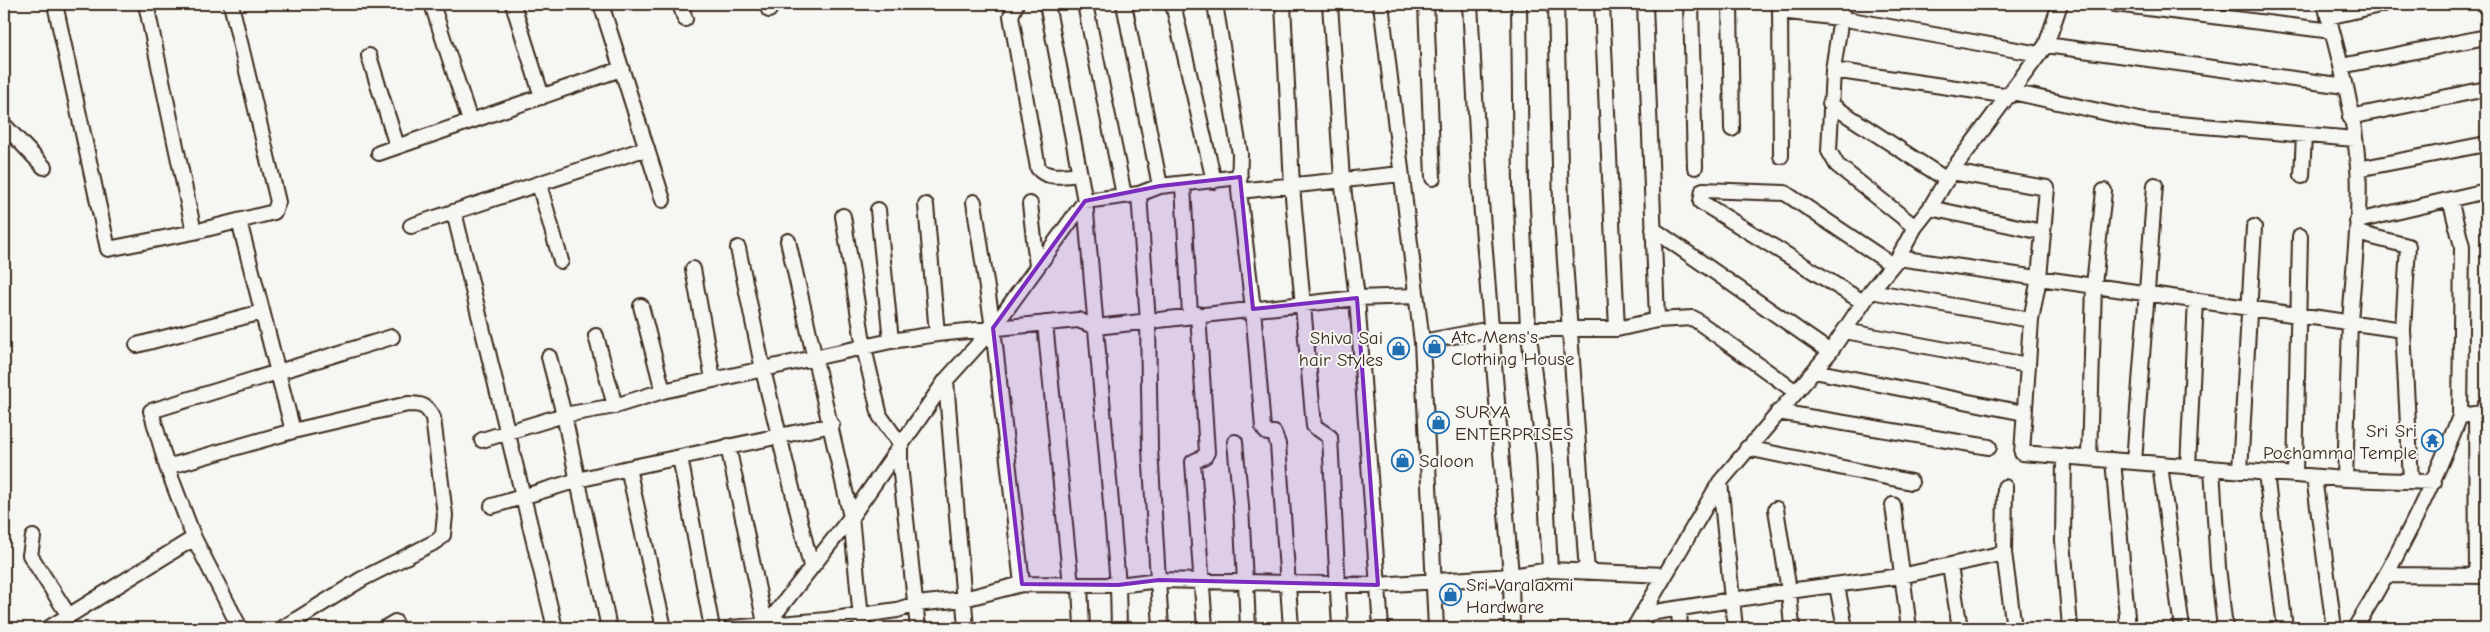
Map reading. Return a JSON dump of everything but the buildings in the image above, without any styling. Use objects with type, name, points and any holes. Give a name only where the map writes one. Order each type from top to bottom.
[{"type":"street","points":[[56,4],[108,249],[194,232],[274,212],[278,202],[231,4]]},
{"type":"street","points":[[146,4],[194,232]]},
{"type":"street","points":[[432,4],[470,121]]},
{"type":"street","points":[[513,4],[542,97]]},
{"type":"street","points":[[601,4],[663,200]]},
{"type":"street","points":[[680,4],[685,19]]},
{"type":"street","points":[[1016,4],[1011,16],[1038,168],[1042,173],[1054,176],[1080,174]]},
{"type":"street","points":[[1047,4],[1085,201],[1118,585],[1119,628]]},
{"type":"street","points":[[1085,4],[1124,195]]},
{"type":"street","points":[[1124,4],[1160,186]]},
{"type":"street","points":[[1173,4],[1214,181]]},
{"type":"street","points":[[1215,4],[1240,154],[1240,184],[1263,428],[1267,434],[1274,433],[1278,444],[1291,628]]},
{"type":"street","points":[[1283,4],[1292,186],[1314,426],[1330,437],[1340,628]]},
{"type":"street","points":[[1330,4],[1342,179],[1357,298],[1380,628]]},
{"type":"street","points":[[1381,4],[1422,342],[1436,628]]},
{"type":"street","points":[[1426,4],[1433,178]]},
{"type":"street","points":[[1470,4],[1480,189],[1511,576],[1512,628]]},
{"type":"street","points":[[1519,4],[1521,188],[1528,327],[1544,454],[1550,570]]},
{"type":"street","points":[[1556,4],[1562,205],[1587,572]]},
{"type":"street","points":[[1602,4],[1617,329]]},
{"type":"street","points":[[1645,4],[1658,320]]},
{"type":"street","points":[[1691,4],[1695,167]]},
{"type":"street","points":[[1730,4],[1732,129]]},
{"type":"street","points":[[1634,628],[1720,482],[1830,352],[1867,296],[1895,261],[1949,176],[2011,94],[2042,49],[2060,4]]},
{"type":"street","points":[[2115,4],[2332,31]]},
{"type":"street","points":[[2345,479],[2350,322],[2357,227],[2358,169],[2355,139],[2345,86],[2327,10],[2384,4]]},
{"type":"street","points":[[1781,156],[1780,8],[1842,11],[2042,49],[2345,86]]},
{"type":"street","points":[[1842,11],[1830,104],[1830,158],[1915,227]]},
{"type":"street","points":[[2341,66],[2486,37]]},
{"type":"street","points":[[369,56],[398,146]]},
{"type":"street","points":[[379,152],[621,69]]},
{"type":"street","points":[[1833,70],[2011,94],[2144,121],[2355,139]]},
{"type":"street","points":[[2350,117],[2486,88]]},
{"type":"street","points":[[1830,104],[1949,176],[2048,188],[2042,232],[2039,278],[2032,320],[2022,453],[2314,477],[2434,482]]},
{"type":"street","points":[[4,125],[44,167]]},
{"type":"street","points":[[2302,176],[2304,135]]},
{"type":"street","points":[[2358,169],[2486,144]]},
{"type":"street","points":[[411,226],[647,148]]},
{"type":"street","points":[[765,627],[851,517],[946,380],[993,328],[1085,201],[1139,194],[1160,186],[1214,181],[1292,186],[1401,174]]},
{"type":"street","points":[[538,184],[561,261]]},
{"type":"street","points":[[1183,185],[1207,452],[1205,456],[1192,462],[1205,628]]},
{"type":"street","points":[[2134,462],[2155,186]]},
{"type":"street","points":[[2032,320],[1867,296],[1701,202],[1703,190],[1785,193],[1895,261],[2039,278],[2403,330]]},
{"type":"street","points":[[2089,458],[2094,286],[2104,191]]},
{"type":"street","points":[[2357,227],[2486,191]]},
{"type":"street","points":[[1139,194],[1148,322],[1150,449],[1161,628]]},
{"type":"street","points":[[2355,628],[2388,575],[2434,482],[2460,416],[2462,246],[2450,200]]},
{"type":"street","points":[[974,202],[993,328],[1022,584]]},
{"type":"street","points":[[1030,204],[1037,266]]},
{"type":"street","points":[[926,205],[937,334]]},
{"type":"street","points":[[1930,208],[2042,232]]},
{"type":"street","points":[[878,210],[891,342]]},
{"type":"street","points":[[454,212],[555,628]]},
{"type":"street","points":[[843,216],[864,348],[880,416],[900,444],[900,465],[918,628]]},
{"type":"street","points":[[239,221],[293,431]]},
{"type":"street","points":[[2240,471],[2254,227]]},
{"type":"street","points":[[2357,227],[2408,246],[2403,330],[2411,481]]},
{"type":"street","points":[[1653,229],[1830,352]]},
{"type":"street","points":[[2294,475],[2300,236]]},
{"type":"street","points":[[788,242],[832,425],[851,517],[862,628]]},
{"type":"street","points":[[738,248],[779,437],[811,566]]},
{"type":"street","points":[[693,269],[713,379]]},
{"type":"street","points":[[482,440],[564,415],[615,406],[663,391],[713,379],[937,334],[1078,320],[1096,327],[1357,298],[1416,296]]},
{"type":"street","points":[[2188,467],[2196,300]]},
{"type":"street","points":[[641,306],[663,391]]},
{"type":"street","points":[[137,345],[262,312]]},
{"type":"street","points":[[1422,342],[1491,329],[1528,327],[1617,329],[1658,320],[1693,318],[1796,392]]},
{"type":"street","points":[[1045,323],[1075,585],[1082,628]]},
{"type":"street","points":[[1844,331],[2028,365]]},
{"type":"street","points":[[596,336],[615,406]]},
{"type":"street","points":[[240,628],[194,538],[167,467],[151,411],[392,337]]},
{"type":"street","points":[[549,357],[564,415],[609,628]]},
{"type":"street","points":[[1814,371],[2024,413]]},
{"type":"street","points":[[946,380],[966,628]]},
{"type":"street","points":[[167,467],[293,431],[408,404],[422,404],[429,410],[433,418],[445,526],[443,535],[437,541],[362,579],[283,628]]},
{"type":"street","points":[[2388,575],[2482,576],[2483,411],[2460,416]]},
{"type":"street","points":[[1778,412],[1988,448]]},
{"type":"street","points":[[492,506],[578,480],[628,468],[832,425]]},
{"type":"street","points":[[1235,442],[1242,506],[1248,628]]},
{"type":"street","points":[[728,446],[765,627]]},
{"type":"street","points":[[1747,448],[1911,482]]},
{"type":"street","points":[[2064,456],[2063,540],[2070,628]]},
{"type":"street","points":[[680,457],[712,628]]},
{"type":"street","points":[[2112,460],[2128,628]]},
{"type":"street","points":[[2160,465],[2182,628]]},
{"type":"street","points":[[628,468],[664,628]]},
{"type":"street","points":[[2212,468],[2218,567],[2225,628]]},
{"type":"street","points":[[2266,473],[2284,628]]},
{"type":"street","points":[[2314,477],[2334,628]]},
{"type":"street","points":[[1720,482],[1735,628]]},
{"type":"street","points":[[2005,487],[2004,553],[2014,628]]},
{"type":"street","points":[[1893,505],[1909,628]]},
{"type":"street","points":[[1776,509],[1789,591],[1792,628]]},
{"type":"street","points":[[33,537],[30,555],[69,616]]},
{"type":"street","points":[[49,628],[194,538]]},
{"type":"street","points":[[1643,614],[1789,591],[1902,576],[2004,553]]},
{"type":"street","points":[[1950,566],[1960,628]]},
{"type":"street","points":[[732,628],[827,624],[861,614],[897,610],[916,604],[964,599],[1022,584],[1118,585],[1159,580],[1378,585],[1511,576],[1550,570],[1665,575]]},
{"type":"street","points":[[1837,586],[1845,628]]},
{"type":"street","points":[[1679,608],[1680,628]]},
{"type":"highlighted area","points":[[1240,177],[1253,309],[1357,298],[1378,585],[1159,580],[1118,585],[1022,584],[993,328],[1085,201],[1160,186]]},
{"type":"place","name":"Atc Mens's Clothing House","points":[[1435,347]]},
{"type":"place","name":"Shiva Sai hair Styles","points":[[1399,348]]},
{"type":"place","name":"SURYA ENTERPRISES","points":[[1439,422]]},
{"type":"place","name":"Sri Sri Pochamma Temple","points":[[2433,441]]},
{"type":"place","name":"Saloon","points":[[1403,460]]},
{"type":"place","name":"Sri Varalaxmi Hardware","points":[[1450,595]]}]
